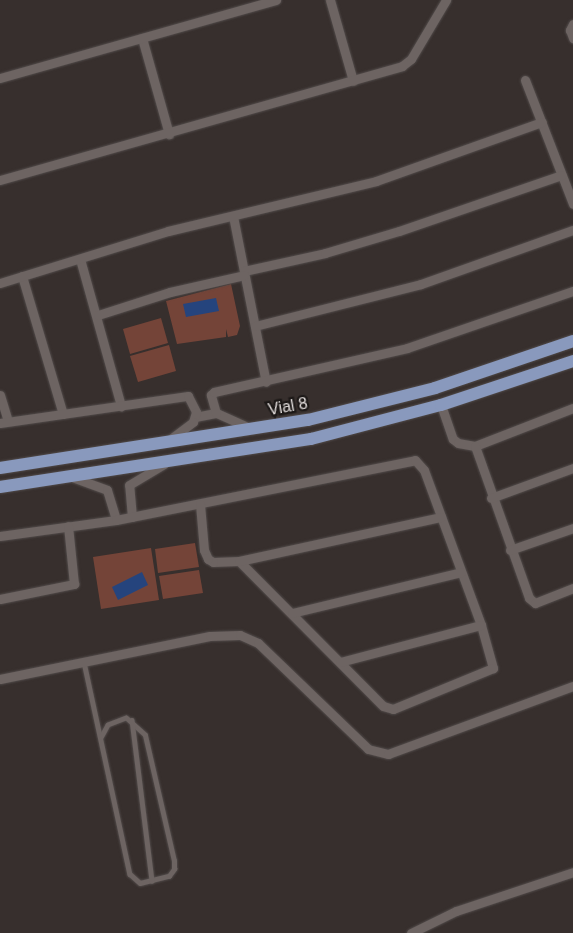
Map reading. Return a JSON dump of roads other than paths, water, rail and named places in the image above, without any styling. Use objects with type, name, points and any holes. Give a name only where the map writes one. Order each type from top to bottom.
[{"type":"main road","name":"Vial 8","points":[[0,468],[308,420],[435,388],[573,341]]},
{"type":"main road","points":[[0,487],[311,439],[441,405],[573,361]]},
{"type":"street","points":[[0,78],[276,0]]},
{"type":"street","points":[[330,0],[353,81]]},
{"type":"street","points":[[0,179],[169,134],[353,81],[408,63],[446,0]]},
{"type":"street","points":[[573,24],[570,30],[573,38]]},
{"type":"street","points":[[142,38],[169,134]]},
{"type":"street","points":[[525,80],[573,204]]},
{"type":"street","points":[[0,283],[150,236],[376,181],[542,122]]},
{"type":"street","points":[[98,315],[170,292],[325,253],[399,231],[562,175]]},
{"type":"street","points":[[233,216],[266,382]]},
{"type":"street","points":[[255,326],[421,284],[573,230]]},
{"type":"street","points":[[80,259],[98,315],[120,406]]},
{"type":"street","points":[[22,276],[63,414]]},
{"type":"street","points":[[216,413],[211,395],[214,392],[266,382],[406,348],[573,291]]},
{"type":"street","points":[[0,396],[4,422],[188,396],[194,404],[195,416],[190,425],[165,443]]},
{"type":"street","points":[[441,405],[453,439],[458,444],[475,446],[573,408]]},
{"type":"street","points":[[195,416],[216,413],[253,429]]},
{"type":"street","points":[[475,446],[491,498],[529,598],[535,603],[573,588]]},
{"type":"street","points":[[0,536],[116,520],[415,460],[424,470],[481,626],[492,661],[490,672],[392,709],[383,706],[240,561]]},
{"type":"street","points":[[132,517],[128,493],[133,482],[166,462]]},
{"type":"street","points":[[491,498],[573,468]]},
{"type":"street","points":[[71,477],[103,487],[111,496],[116,520]]},
{"type":"street","points":[[111,496],[128,493]]},
{"type":"street","points":[[200,504],[204,550],[208,559],[240,561],[441,517]]},
{"type":"street","points":[[0,599],[74,584],[68,526]]},
{"type":"street","points":[[510,550],[573,528]]},
{"type":"street","points":[[292,613],[461,572]]},
{"type":"street","points":[[340,662],[481,626]]},
{"type":"street","points":[[0,679],[210,636],[240,635],[258,643],[368,749],[380,753],[399,752],[573,686]]},
{"type":"street","points":[[411,933],[456,911],[573,872]]},
{"type":"lane","points":[[84,661],[102,736],[130,874],[140,883],[170,876],[174,869],[174,861],[145,735],[132,720],[118,719],[108,725],[102,736]]},
{"type":"lane","points":[[132,720],[152,881]]},
{"type":"water","points":[[216,298],[219,311],[186,317],[183,304]]},
{"type":"water","points":[[142,572],[148,585],[118,600],[112,587]]}]
